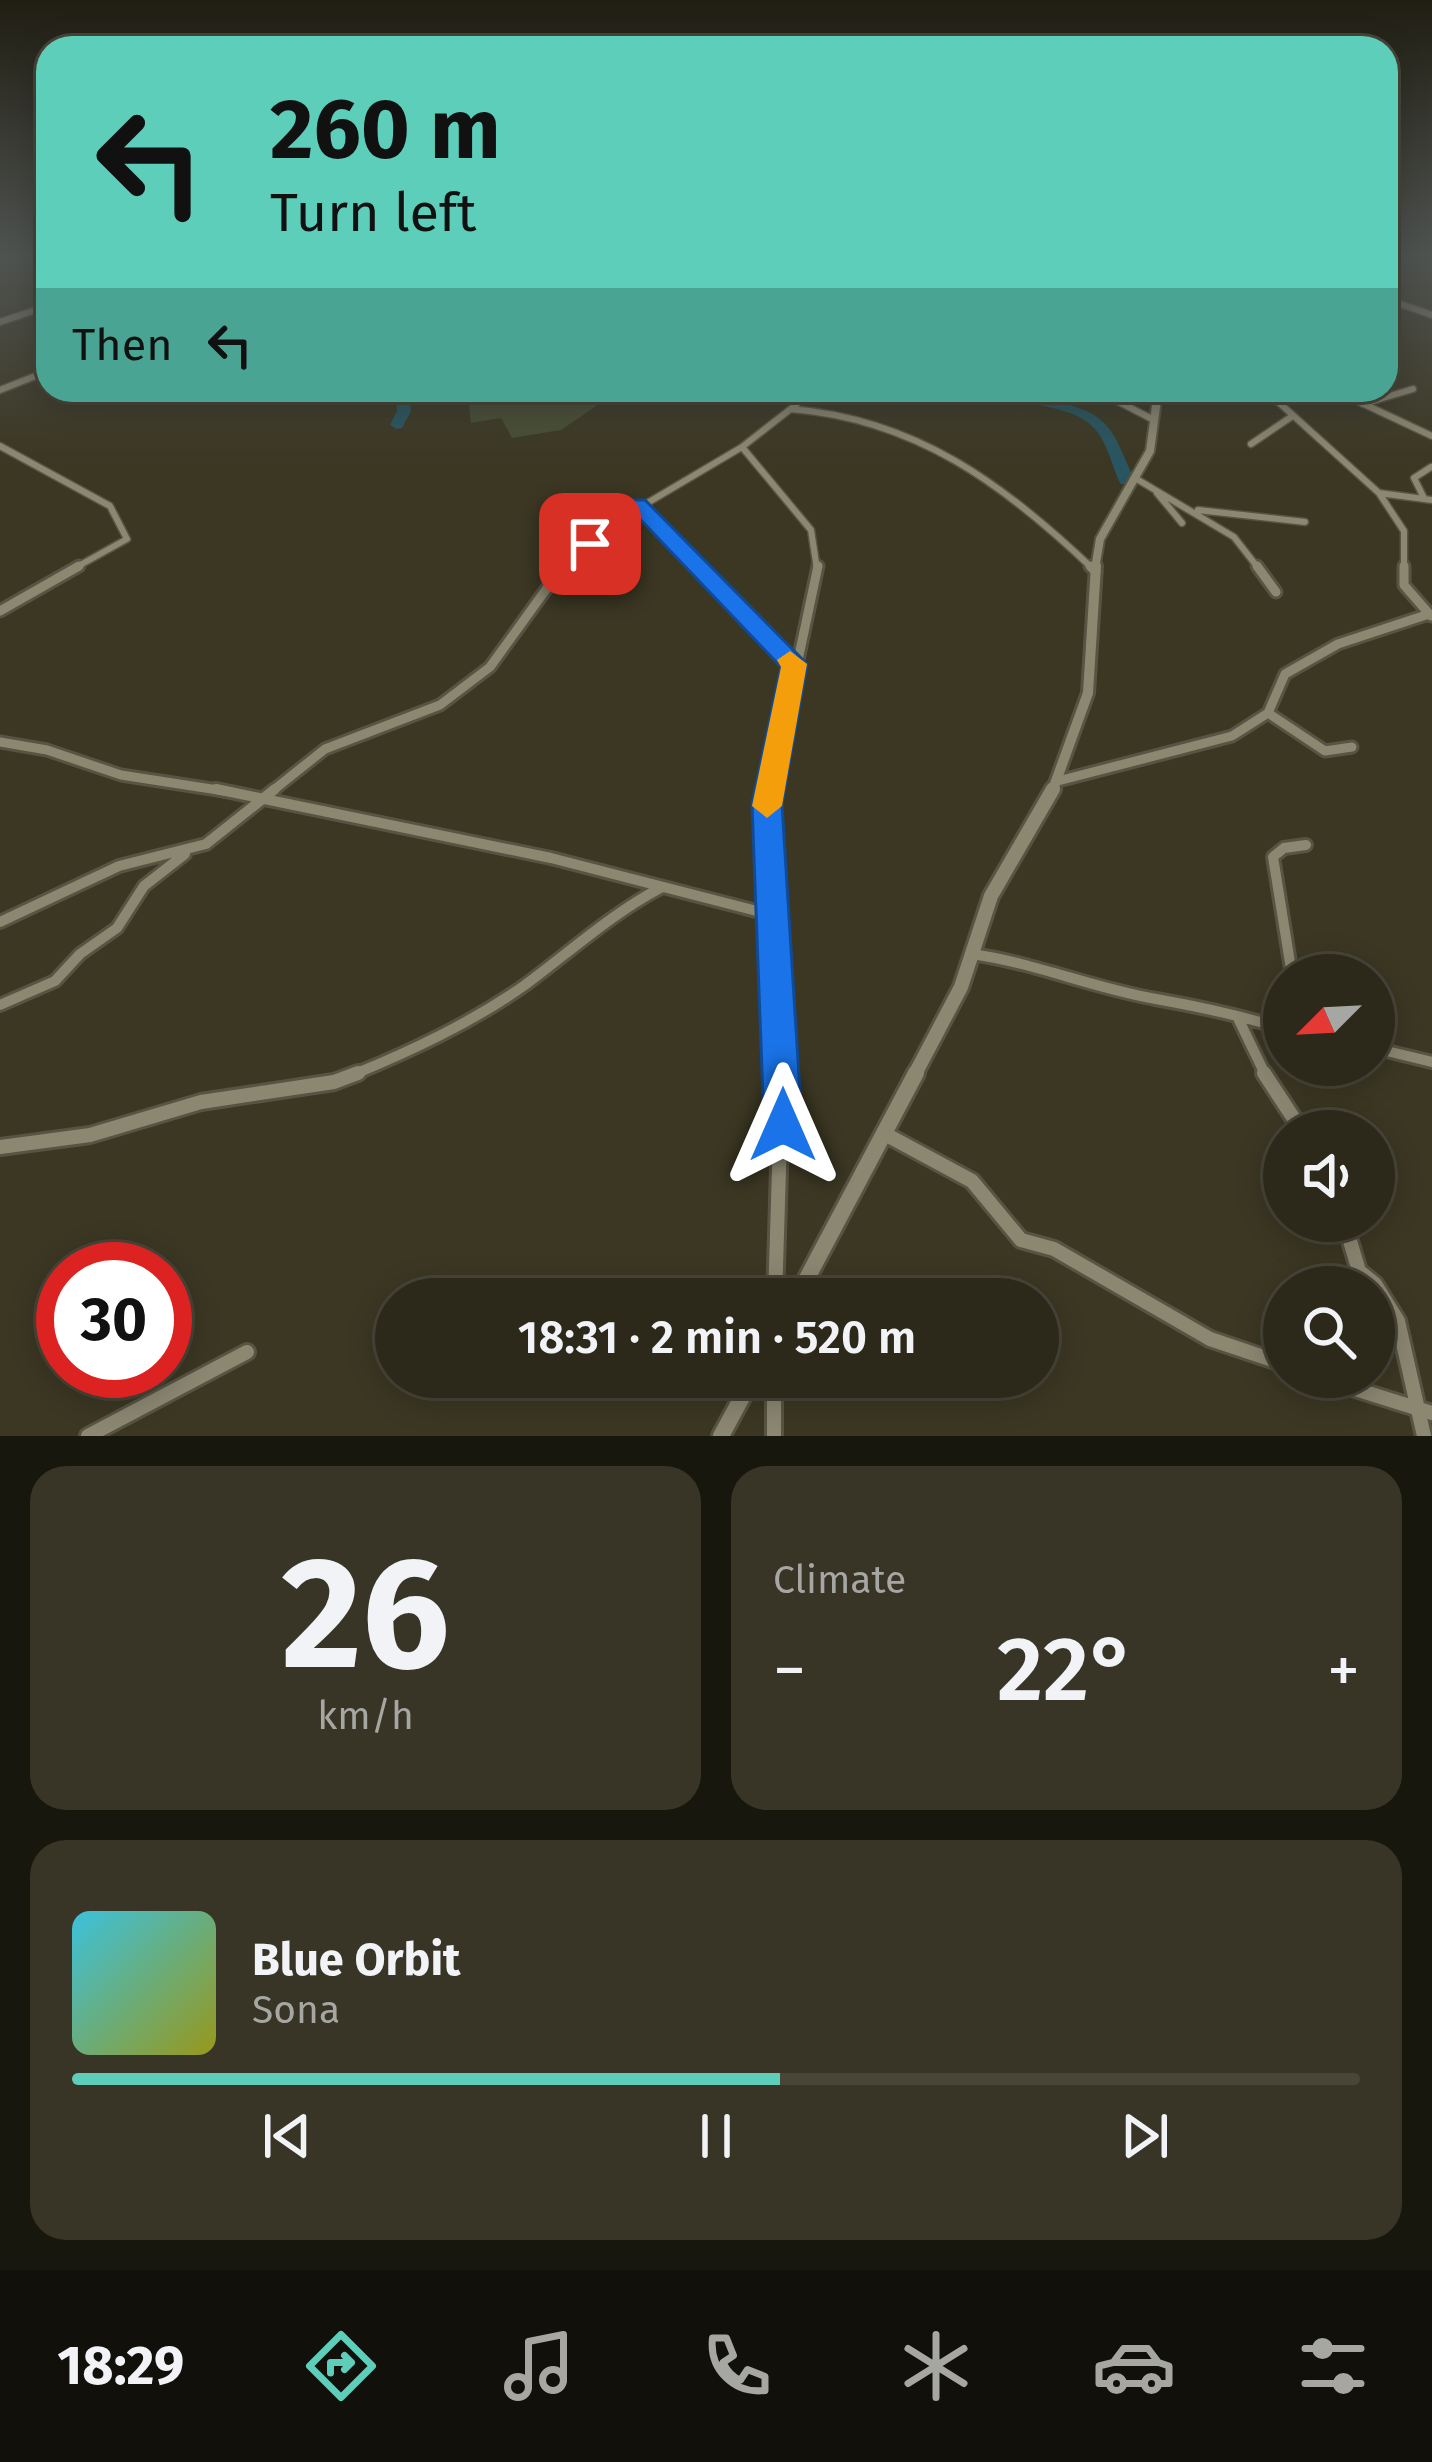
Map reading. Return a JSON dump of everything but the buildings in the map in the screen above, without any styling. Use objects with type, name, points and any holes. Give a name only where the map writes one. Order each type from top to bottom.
[{"type":"street","points":[[0,390],[36,376]]},
{"type":"street","points":[[1398,394],[1413,389]]},
{"type":"street","points":[[0,1005],[55,981],[80,954],[117,928],[144,886],[262,802],[325,748],[422,715],[473,681],[513,639],[559,571],[638,504],[742,447],[795,402]]},
{"type":"street","points":[[1119,402],[1154,420]]},
{"type":"street","points":[[807,1278],[973,954],[992,896],[1058,781],[1088,693],[1089,610],[1106,526],[1155,438],[1156,402]]},
{"type":"street","points":[[1058,781],[1232,736],[1268,713],[1285,674],[1338,644],[1430,616],[1404,585],[1404,531],[1379,493],[1277,402]]},
{"type":"street","points":[[1360,402],[1432,436]]},
{"type":"street","points":[[1364,404],[1371,402]]},
{"type":"street","points":[[791,409],[867,422],[934,445],[1042,518],[1096,572]]},
{"type":"street","points":[[1251,444],[1292,418]]},
{"type":"street","points":[[0,446],[110,506],[127,539],[0,610]]},
{"type":"street","points":[[742,447],[815,539],[819,574],[794,664],[768,790],[783,1082],[783,1212],[777,1278]]},
{"type":"street","points":[[1428,499],[1414,478],[1431,467]]},
{"type":"street","points":[[1135,478],[1192,510],[1250,552],[1257,572],[1276,592]]},
{"type":"street","points":[[1153,489],[1182,523]]},
{"type":"street","points":[[1379,493],[1428,499]]},
{"type":"street","points":[[638,504],[794,664]]},
{"type":"street","points":[[1192,510],[1305,522]]},
{"type":"street","points":[[1268,713],[1324,751],[1352,747]]},
{"type":"street","points":[[0,742],[47,750],[121,775],[212,788],[551,858],[776,916]]},
{"type":"street","points":[[1289,954],[1273,857],[1283,848],[1306,844]]},
{"type":"street","points":[[0,922],[140,859],[185,854]]},
{"type":"street","points":[[0,1148],[91,1136],[201,1102],[354,1074],[414,1050],[523,986],[615,912],[662,887]]},
{"type":"street","points":[[973,954],[1263,1023]]},
{"type":"street","points":[[1237,1016],[1250,1049],[1289,1110]]},
{"type":"street","points":[[1395,1053],[1432,1062]]},
{"type":"street","points":[[885,1134],[972,1181],[1021,1240],[1054,1249],[1210,1339],[1263,1357]]},
{"type":"street","points":[[1350,1242],[1359,1271],[1381,1283],[1401,1332],[1425,1412],[1424,1436]]},
{"type":"street","points":[[88,1436],[247,1352]]},
{"type":"street","points":[[721,1436],[742,1398]]},
{"type":"street","points":[[774,1398],[774,1436]]},
{"type":"street","points":[[1382,1398],[1425,1412]]},
{"type":"green space","points":[[468,402],[599,404],[561,430],[512,438],[501,418],[471,423]]},
{"type":"waterway","points":[[397,425],[403,402]]},
{"type":"waterway","points":[[1040,402],[1080,411],[1103,427],[1127,481]]},
{"type":"slow traffic","points":[[767,806],[769,776],[794,664],[790,660]]},
{"type":"route","points":[[590,544],[638,504],[658,530],[794,664],[767,804],[780,986],[783,1125]]}]
